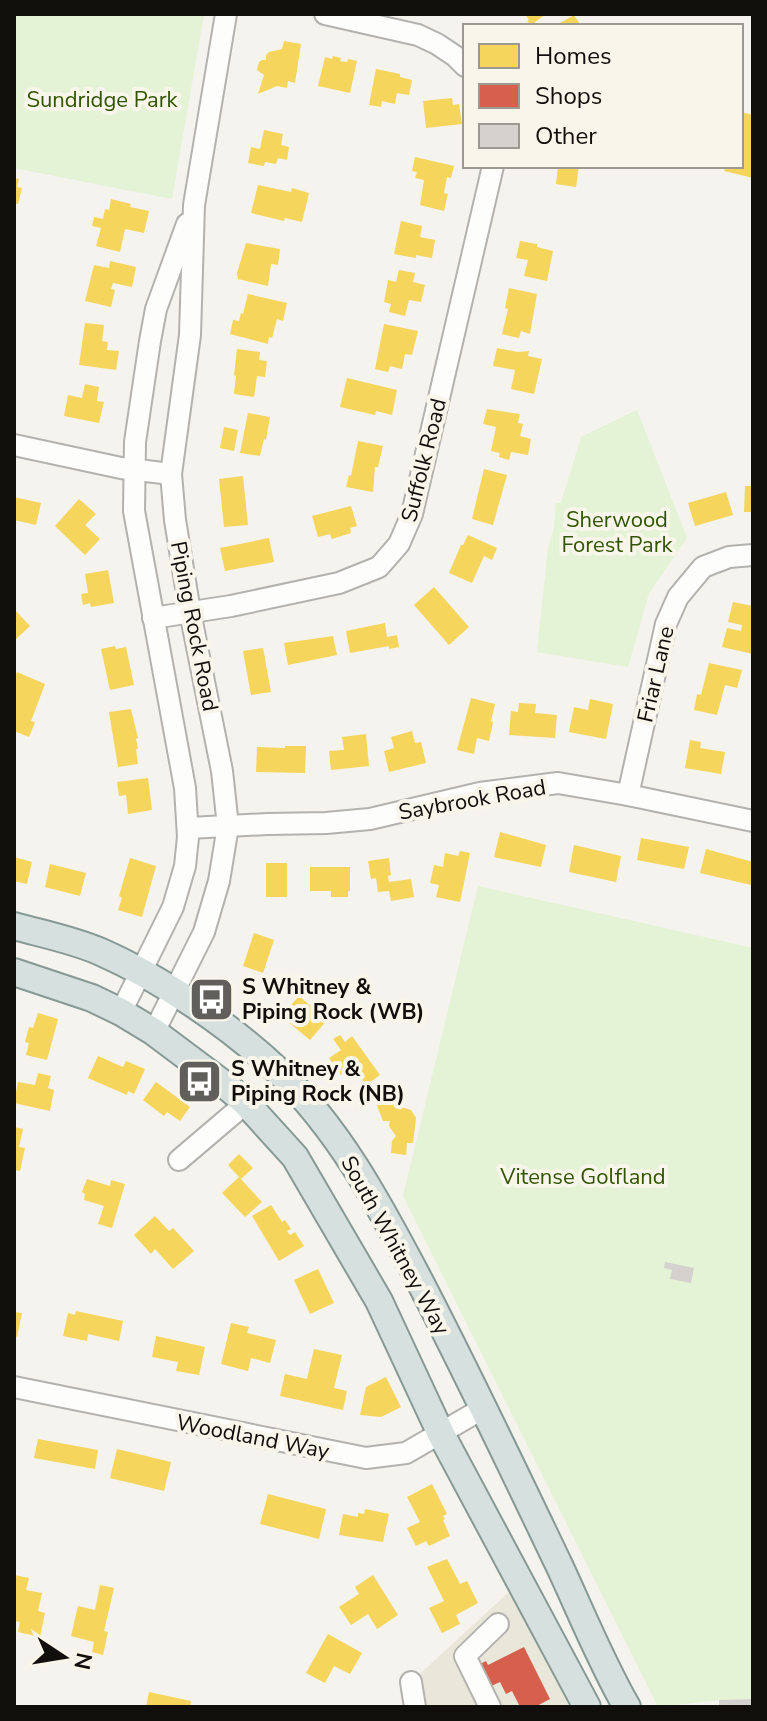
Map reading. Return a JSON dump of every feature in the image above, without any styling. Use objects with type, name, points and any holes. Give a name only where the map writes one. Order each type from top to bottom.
[{"type":"main road","name":"South Whitney Way","points":[[14,926],[99,951],[142,972],[242,1040],[304,1099],[359,1170],[442,1325],[627,1707]]},
{"type":"main road","name":"South Whitney Way","points":[[14,972],[92,998],[154,1032],[246,1103],[295,1157],[379,1301],[441,1434],[587,1707]]},
{"type":"street","name":"Piping Rock Road","points":[[154,1032],[204,932],[219,881],[228,826],[222,771],[175,520],[171,474],[190,335],[194,205],[226,14]]},
{"type":"street","points":[[325,14],[418,35],[437,44],[463,64]]},
{"type":"street","name":"Suffolk Road","points":[[153,618],[231,606],[339,583],[379,567],[399,544],[412,514],[493,168]]},
{"type":"street","name":"Piping Rock Road","points":[[121,1012],[173,907],[185,866],[189,828],[178,747],[134,511],[134,470],[135,442],[156,309],[194,205]]},
{"type":"street","points":[[14,445],[134,470],[171,474]]},
{"type":"street","name":"Friar Lane","points":[[628,795],[666,624],[678,597],[703,567],[729,557],[753,555]]},
{"type":"street","name":"Saybrook Road","points":[[189,828],[370,819],[480,793],[558,783],[753,821]]},
{"type":"street","points":[[179,1160],[246,1103]]},
{"type":"street","name":"Woodland Way","points":[[14,1387],[366,1458],[406,1453],[482,1409]]},
{"type":"street","points":[[490,1707],[465,1656],[498,1624]]},
{"type":"street","points":[[411,1682],[415,1707]]},
{"type":"shaded area","points":[[521,1581],[587,1707],[415,1707],[411,1682]]},
{"type":"green space","name":"Sundridge Park","points":[[14,14],[204,14],[172,199],[14,168]]},
{"type":"green space","name":"Sherwood Forest Park","points":[[637,410],[687,538],[649,593],[628,667],[537,652],[556,503],[561,503],[581,437]]},
{"type":"green space","name":"Vitense Golfland","points":[[478,886],[753,948],[753,1699],[658,1707],[403,1196]]},
{"type":"building: Homes","points":[[525,14],[546,14],[532,24]]},
{"type":"building: Homes","points":[[574,15],[580,24],[558,24]]},
{"type":"building: Homes","points":[[284,41],[301,44],[295,83],[288,81],[287,88],[277,86],[258,94],[264,75],[257,70],[259,62],[266,60],[269,52],[282,49]]},
{"type":"building: Homes","points":[[333,56],[341,58],[340,61],[357,61],[350,93],[318,86],[325,57],[332,59]]},
{"type":"building: Homes","points":[[376,69],[412,80],[409,95],[397,93],[395,104],[382,101],[381,107],[369,105]]},
{"type":"building: Homes","points":[[452,98],[453,105],[459,104],[462,124],[426,128],[423,101]]},
{"type":"building: Homes","points":[[743,112],[753,115],[753,178],[724,171],[725,168],[743,168]]},
{"type":"building: Homes","points":[[264,130],[283,134],[281,145],[289,147],[287,160],[278,158],[276,164],[265,162],[264,166],[248,163],[251,147],[260,149]]},
{"type":"building: Homes","points":[[415,157],[454,166],[451,178],[447,177],[444,193],[448,194],[444,211],[420,205],[424,180],[415,178],[417,172],[412,171]]},
{"type":"building: Homes","points":[[558,168],[579,168],[576,187],[556,184]]},
{"type":"building: Homes","points":[[14,178],[19,179],[17,187],[22,188],[18,204],[14,203]]},
{"type":"building: Homes","points":[[258,185],[309,193],[302,222],[251,213]]},
{"type":"building: Homes","points":[[111,199],[149,211],[144,233],[125,229],[120,252],[96,246],[101,228],[92,226],[94,217],[103,219]]},
{"type":"building: Homes","points":[[401,221],[422,226],[420,237],[435,240],[432,258],[394,254]]},
{"type":"building: Homes","points":[[520,241],[553,251],[547,281],[524,276],[528,260],[516,258]]},
{"type":"building: Homes","points":[[246,243],[280,249],[278,265],[271,264],[268,286],[238,279]]},
{"type":"building: Homes","points":[[110,261],[136,267],[132,287],[113,283],[111,289],[115,290],[111,307],[85,301],[94,265],[109,268]]},
{"type":"building: Homes","points":[[399,270],[415,273],[413,282],[425,285],[421,302],[409,300],[405,316],[389,312],[391,304],[384,302],[388,280],[396,282]]},
{"type":"building: Homes","points":[[509,288],[537,294],[530,334],[521,331],[519,338],[502,334]]},
{"type":"building: Homes","points":[[248,294],[287,303],[283,321],[277,319],[268,344],[230,334],[233,320],[239,321],[243,314]]},
{"type":"building: Homes","points":[[85,323],[104,325],[102,341],[108,342],[107,350],[119,351],[116,370],[79,365]]},
{"type":"building: Homes","points":[[384,324],[418,331],[412,355],[405,354],[402,369],[390,366],[388,372],[375,369]]},
{"type":"building: Homes","points":[[497,348],[529,351],[528,356],[542,359],[534,394],[511,389],[515,370],[493,366]]},
{"type":"building: Homes","points":[[237,349],[260,352],[259,360],[267,361],[265,377],[257,376],[254,397],[234,394]]},
{"type":"building: Homes","points":[[347,378],[397,390],[392,415],[376,411],[375,415],[340,407]]},
{"type":"building: Homes","points":[[85,384],[99,387],[97,401],[104,402],[99,423],[64,416],[68,395],[82,398]]},
{"type":"building: Homes","points":[[487,409],[520,414],[518,423],[523,424],[520,436],[531,439],[528,455],[511,452],[509,460],[491,451],[496,427],[483,424]]},
{"type":"building: Homes","points":[[248,413],[270,417],[260,456],[240,453]]},
{"type":"building: Homes","points":[[224,427],[238,430],[234,451],[220,448]]},
{"type":"building: Homes","points":[[358,441],[383,446],[378,467],[375,467],[373,492],[346,487]]},
{"type":"building: Homes","points":[[484,469],[507,475],[493,525],[472,519]]},
{"type":"building: Homes","points":[[243,476],[248,525],[224,527],[219,479]]},
{"type":"building: Homes","points":[[745,486],[753,486],[753,512],[744,512]]},
{"type":"building: Homes","points":[[726,492],[733,515],[695,526],[688,503]]},
{"type":"building: Homes","points":[[14,497],[41,503],[36,525],[14,520]]},
{"type":"building: Homes","points":[[79,499],[96,514],[85,525],[100,539],[85,555],[55,526]]},
{"type":"building: Homes","points":[[351,506],[357,526],[350,528],[351,533],[332,539],[330,534],[318,537],[312,516]]},
{"type":"building: Homes","points":[[468,535],[497,548],[492,560],[484,556],[472,583],[449,573]]},
{"type":"building: Homes","points":[[269,538],[274,562],[225,571],[220,548]]},
{"type":"building: Homes","points":[[108,570],[114,603],[91,607],[90,603],[83,605],[81,594],[88,593],[85,574]]},
{"type":"building: Homes","points":[[434,587],[469,627],[449,645],[414,605]]},
{"type":"building: Homes","points":[[733,602],[753,606],[753,654],[722,647],[727,628],[741,631],[742,625],[728,622]]},
{"type":"building: Homes","points":[[14,609],[30,626],[14,641]]},
{"type":"building: Homes","points":[[385,623],[387,637],[397,635],[399,647],[350,653],[346,631]]},
{"type":"building: Homes","points":[[333,636],[337,655],[288,665],[284,643]]},
{"type":"building: Homes","points":[[115,646],[116,649],[126,647],[134,685],[110,690],[101,649]]},
{"type":"building: Homes","points":[[263,648],[271,692],[251,695],[243,651]]},
{"type":"building: Homes","points":[[709,663],[742,670],[737,688],[725,685],[717,715],[694,710]]},
{"type":"building: Homes","points":[[17,672],[45,684],[31,721],[35,722],[29,737],[14,731],[14,679]]},
{"type":"building: Homes","points":[[471,698],[495,704],[489,741],[477,738],[474,754],[457,750]]},
{"type":"building: Homes","points":[[590,699],[613,704],[606,739],[569,732],[574,707],[588,710]]},
{"type":"building: Homes","points":[[519,703],[536,704],[535,713],[557,715],[555,738],[509,735],[511,711],[518,712]]},
{"type":"building: Homes","points":[[131,709],[138,738],[138,764],[118,767],[109,712]]},
{"type":"building: Homes","points":[[412,731],[415,743],[421,742],[426,763],[389,772],[384,751],[394,748],[391,737]]},
{"type":"building: Homes","points":[[366,734],[369,766],[331,770],[329,751],[344,750],[342,737]]},
{"type":"building: Homes","points":[[690,740],[701,742],[700,748],[725,752],[721,774],[685,768]]},
{"type":"building: Homes","points":[[306,746],[305,773],[256,772],[257,747]]},
{"type":"building: Homes","points":[[148,778],[152,810],[128,814],[126,795],[119,796],[117,782]]},
{"type":"building: Homes","points":[[500,832],[546,845],[541,867],[494,857]]},
{"type":"building: Homes","points":[[641,838],[689,847],[684,869],[637,860]]},
{"type":"building: Homes","points":[[574,845],[621,856],[616,882],[569,872]]},
{"type":"building: Homes","points":[[706,849],[753,862],[751,885],[700,873]]},
{"type":"building: Homes","points":[[460,851],[470,853],[460,902],[436,897],[439,885],[430,883],[434,865],[443,867],[445,853],[458,856]]},
{"type":"building: Homes","points":[[14,857],[32,862],[27,884],[14,881]]},
{"type":"building: Homes","points":[[130,858],[156,866],[142,917],[118,910]]},
{"type":"building: Homes","points":[[389,858],[389,882],[411,879],[414,897],[391,901],[389,891],[378,892],[376,878],[371,879],[368,861]]},
{"type":"building: Homes","points":[[266,863],[287,863],[287,897],[266,897]]},
{"type":"building: Homes","points":[[50,864],[86,873],[80,896],[45,887]]},
{"type":"building: Homes","points":[[310,867],[350,867],[348,897],[331,897],[331,891],[310,891]]},
{"type":"building: Homes","points":[[254,933],[274,940],[263,973],[243,966]]},
{"type":"building: Homes","points":[[299,996],[327,1020],[310,1040],[281,1016]]},
{"type":"building: Homes","points":[[38,1013],[58,1019],[47,1060],[26,1055],[29,1027],[33,1028]]},
{"type":"building: Homes","points":[[340,1035],[345,1042],[352,1036],[380,1075],[366,1085],[353,1067],[341,1075],[329,1058],[341,1050],[333,1039]]},
{"type":"building: Homes","points":[[98,1056],[123,1067],[126,1061],[145,1069],[134,1094],[128,1091],[127,1095],[88,1078]]},
{"type":"building: Homes","points":[[38,1073],[51,1076],[48,1088],[54,1090],[50,1111],[14,1103],[18,1082],[35,1085]]},
{"type":"building: Homes","points":[[156,1082],[190,1107],[180,1121],[167,1112],[164,1116],[143,1100]]},
{"type":"building: Homes","points":[[378,1095],[396,1097],[398,1106],[411,1110],[416,1118],[413,1143],[407,1143],[406,1155],[391,1153],[392,1141],[396,1136],[389,1126],[390,1121],[383,1121],[376,1103]]},
{"type":"building: Homes","points":[[14,1127],[23,1129],[19,1147],[25,1148],[20,1171],[14,1170]]},
{"type":"building: Homes","points":[[239,1154],[253,1168],[241,1179],[228,1165]]},
{"type":"building: Homes","points":[[239,1177],[262,1202],[245,1217],[222,1193]]},
{"type":"building: Homes","points":[[87,1179],[110,1186],[111,1180],[125,1184],[112,1228],[98,1224],[104,1206],[84,1200],[85,1194],[82,1192]]},
{"type":"building: Homes","points":[[271,1205],[282,1222],[285,1220],[291,1229],[287,1231],[290,1235],[295,1232],[304,1246],[279,1261],[252,1216]]},
{"type":"building: Homes","points":[[155,1216],[169,1231],[173,1228],[194,1251],[173,1269],[155,1249],[151,1254],[134,1235]]},
{"type":"building: Homes","points":[[318,1269],[334,1303],[310,1314],[294,1280]]},
{"type":"building: Homes","points":[[76,1311],[123,1321],[119,1341],[88,1334],[87,1341],[63,1336],[68,1313],[75,1315]]},
{"type":"building: Homes","points":[[14,1312],[22,1313],[17,1337],[14,1336]]},
{"type":"building: Homes","points":[[231,1323],[249,1327],[247,1333],[276,1340],[270,1363],[251,1358],[248,1371],[221,1364]]},
{"type":"building: Homes","points":[[156,1336],[205,1347],[199,1375],[176,1371],[178,1362],[152,1357]]},
{"type":"building: Homes","points":[[314,1349],[342,1355],[334,1388],[347,1391],[343,1410],[280,1396],[285,1374],[307,1379]]},
{"type":"building: Homes","points":[[386,1377],[401,1407],[381,1417],[360,1415],[366,1387]]},
{"type":"building: Homes","points":[[38,1439],[98,1450],[95,1469],[34,1458]]},
{"type":"building: Homes","points":[[117,1449],[171,1462],[164,1491],[110,1478]]},
{"type":"building: Homes","points":[[432,1484],[447,1514],[443,1520],[450,1536],[429,1546],[426,1541],[416,1546],[407,1528],[420,1522],[407,1497]]},
{"type":"building: Homes","points":[[268,1494],[326,1509],[319,1539],[260,1524]]},
{"type":"building: Homes","points":[[365,1509],[389,1514],[383,1542],[339,1535],[343,1514],[358,1517],[358,1513],[364,1514]]},
{"type":"building: Homes","points":[[447,1559],[460,1584],[467,1581],[478,1603],[456,1615],[460,1624],[442,1633],[429,1608],[444,1601],[427,1567]]},
{"type":"building: Homes","points":[[14,1575],[29,1578],[26,1590],[42,1593],[38,1611],[45,1613],[40,1637],[18,1632],[20,1622],[14,1621]]},
{"type":"building: Homes","points":[[373,1575],[398,1615],[377,1629],[368,1614],[351,1625],[339,1607],[359,1594],[355,1587]]},
{"type":"building: Homes","points":[[100,1585],[114,1588],[104,1631],[108,1632],[103,1655],[92,1652],[94,1642],[71,1636],[78,1606],[95,1610]]},
{"type":"building: Homes","points":[[328,1634],[362,1653],[350,1674],[334,1666],[325,1683],[306,1673]]},
{"type":"building: Homes","points":[[149,1692],[191,1701],[190,1707],[146,1707]]},
{"type":"building: Shops","points":[[524,1647],[550,1699],[535,1707],[520,1707],[512,1691],[506,1694],[500,1682],[485,1689],[476,1666],[486,1661],[488,1665]]},
{"type":"building: Other","points":[[665,1262],[694,1268],[691,1283],[670,1279],[672,1270],[664,1268]]},
{"type":"building: Other","points":[[753,1699],[753,1707],[719,1707],[719,1700]]},
{"type":"place","name":"S Whitney & Piping Rock (WB)","points":[[211,999]]},
{"type":"place","name":"S Whitney & Piping Rock (NB)","points":[[200,1081]]}]
